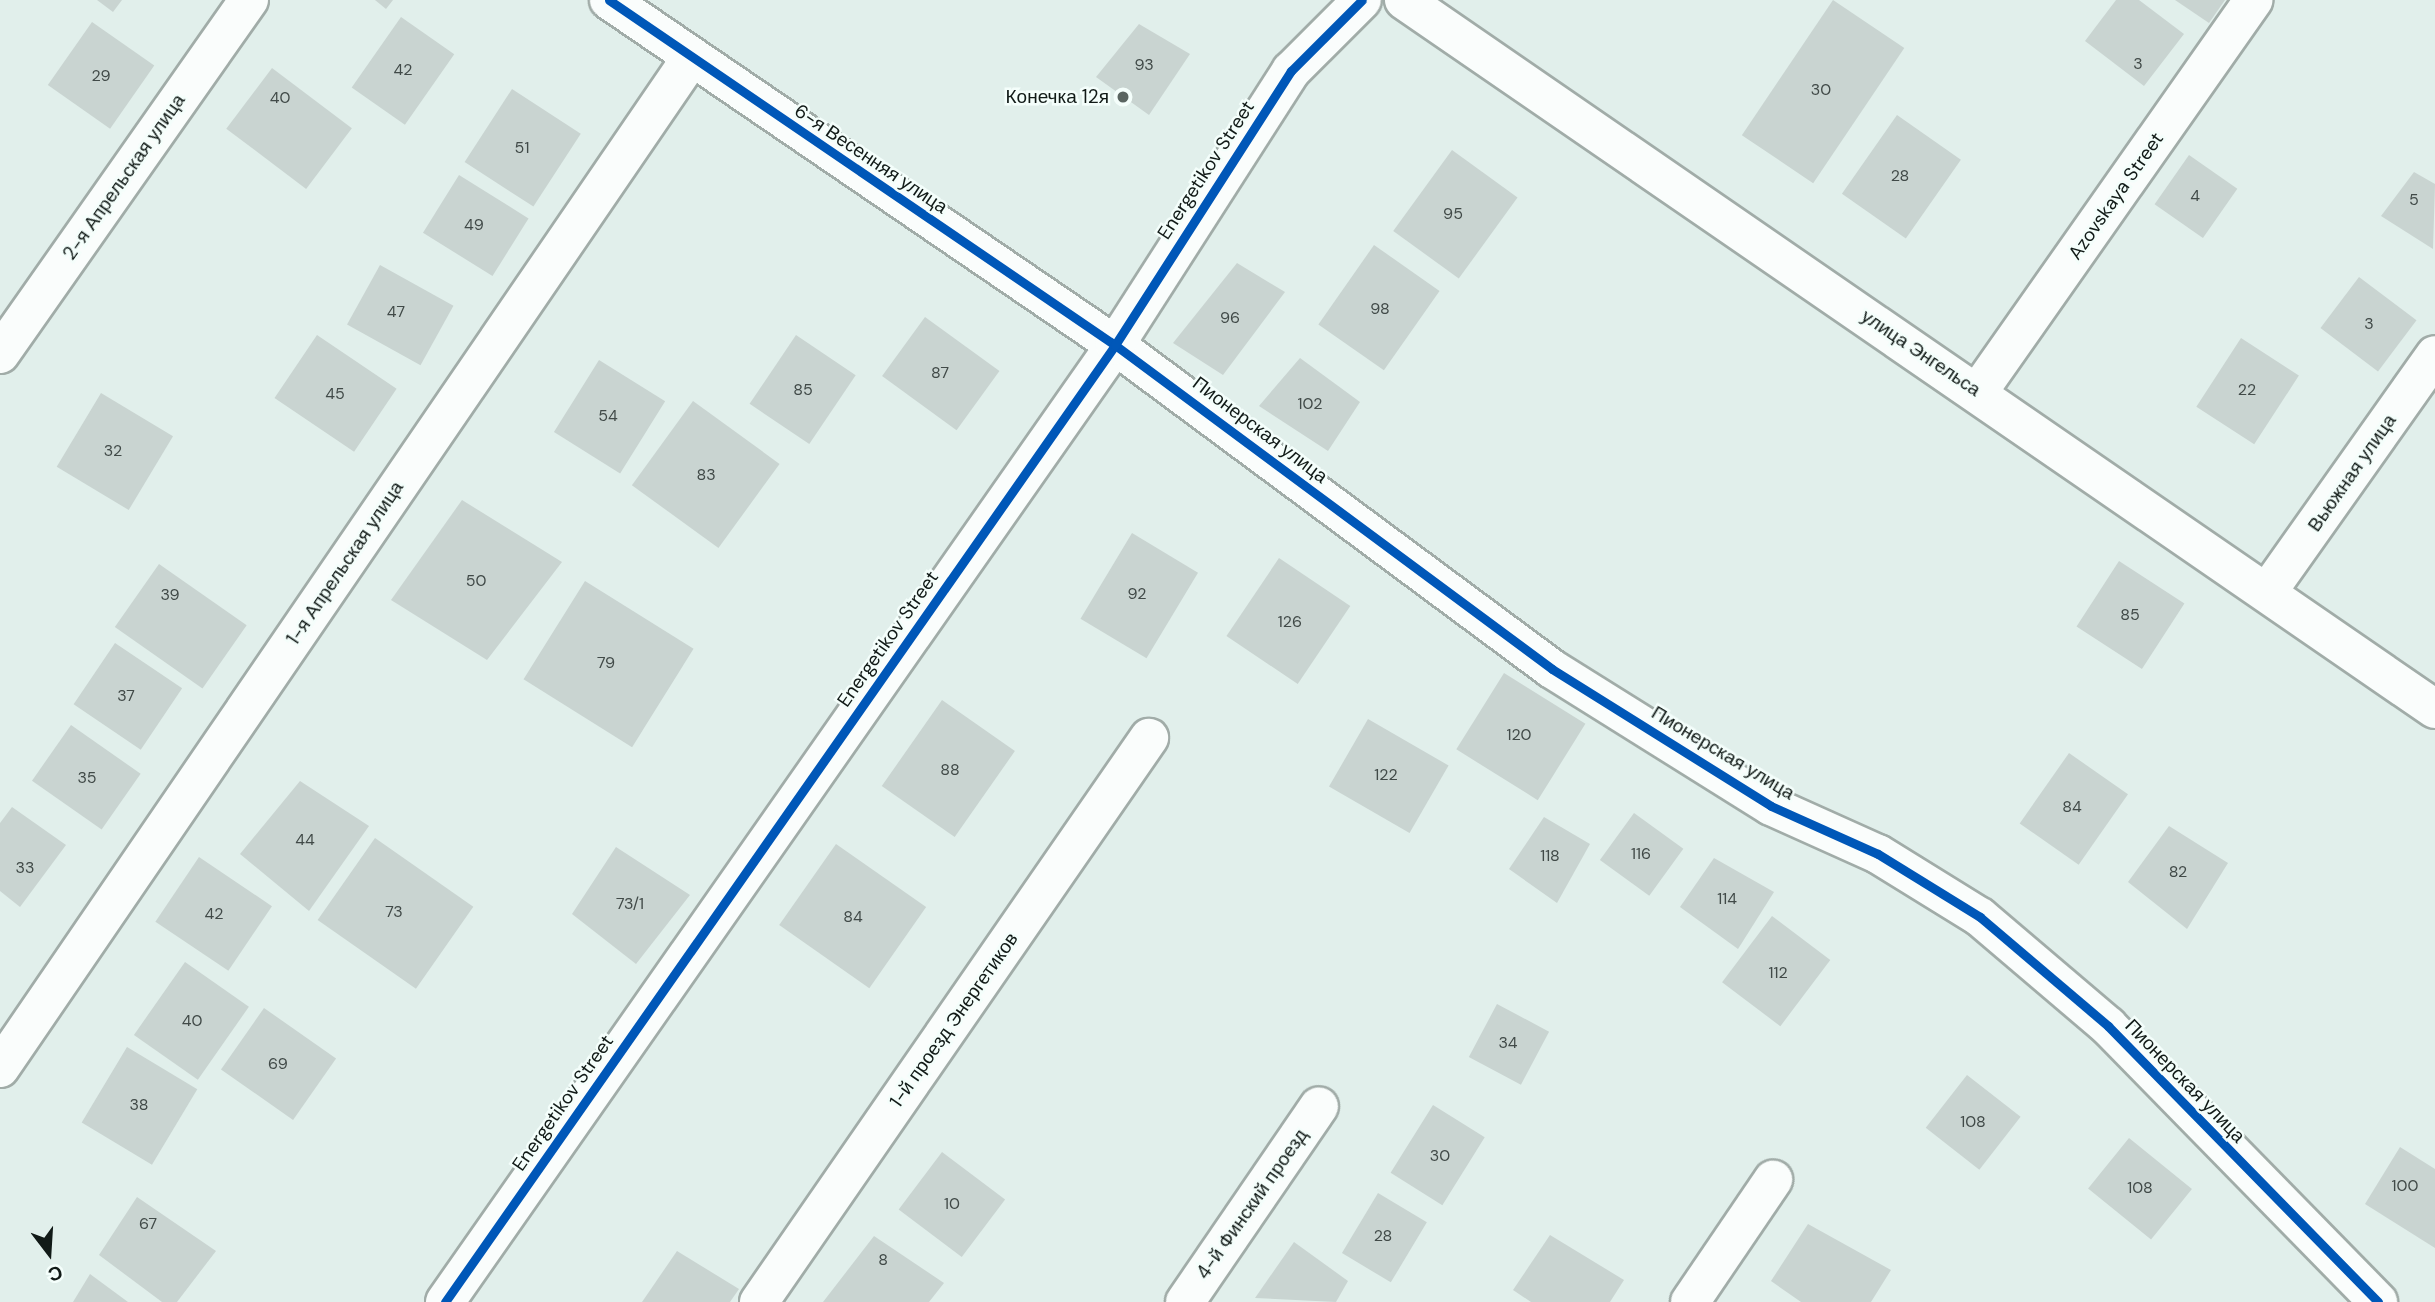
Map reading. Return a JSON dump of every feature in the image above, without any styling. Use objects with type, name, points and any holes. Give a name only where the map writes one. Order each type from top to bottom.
[{"type":"street","name":"2-я Апрельская улица","points":[[0,354],[249,0]]},
{"type":"street","name":"6-я Весенняя улица","points":[[609,0],[1115,345]]},
{"type":"street","name":"Energetikov Street","points":[[445,1302],[1115,345],[1291,71],[1362,0]]},
{"type":"street","name":"улица Энгельса","points":[[1404,0],[2268,591],[2435,709]]},
{"type":"street","name":"Azovskaya Street","points":[[1978,392],[2255,0]]},
{"type":"street","name":"1-я Апрельская улица","points":[[0,1068],[691,58]]},
{"type":"street","name":"Пионерская улица","points":[[1115,345],[1552,668],[1770,806],[1866,848],[1980,917],[2108,1026],[2378,1302]]},
{"type":"street","name":"Вьюжная улица","points":[[2268,591],[2435,355]]},
{"type":"street","name":"1-й проезд Энергетиков","points":[[759,1302],[1149,738]]},
{"type":"street","name":"4-й Финский проезд","points":[[1185,1302],[1319,1106]]},
{"type":"street","points":[[1690,1302],[1773,1180]]},
{"type":"building","points":[[97,0],[122,0],[113,12]]},
{"type":"building","points":[[375,0],[393,0],[386,9]]},
{"type":"building","points":[[1833,0],[1904,48],[1813,183],[1742,135]]},
{"type":"building","points":[[2116,0],[2139,0],[2184,34],[2144,86],[2085,41]]},
{"type":"building","points":[[2175,0],[2225,0],[2209,23]]},
{"type":"building","points":[[401,17],[454,54],[405,125],[352,87]]},
{"type":"building","points":[[92,22],[154,66],[110,129],[48,85]]},
{"type":"building","points":[[1139,24],[1190,54],[1149,115],[1096,77]]},
{"type":"building","points":[[272,68],[352,128],[306,189],[226,129]]},
{"type":"building","points":[[512,89],[581,134],[533,207],[465,162]]},
{"type":"building","points":[[1897,115],[1961,160],[1906,238],[1842,194]]},
{"type":"building","points":[[1452,150],[1518,198],[1459,279],[1393,231]]},
{"type":"building","points":[[2189,155],[2237,189],[2203,238],[2155,204]]},
{"type":"building","points":[[2414,172],[2435,184],[2433,249],[2381,216]]},
{"type":"building","points":[[459,175],[529,218],[493,276],[423,233]]},
{"type":"building","points":[[1374,245],[1440,291],[1384,370],[1318,324]]},
{"type":"building","points":[[1237,263],[1285,292],[1223,375],[1173,343]]},
{"type":"building","points":[[380,265],[453,306],[421,365],[347,324]]},
{"type":"building","points":[[2359,277],[2417,320],[2378,371],[2320,328]]},
{"type":"building","points":[[925,317],[999,371],[957,430],[882,376]]},
{"type":"building","points":[[317,335],[397,389],[354,452],[275,398]]},
{"type":"building","points":[[796,335],[856,375],[809,444],[750,404]]},
{"type":"building","points":[[2241,338],[2299,376],[2254,444],[2196,407]]},
{"type":"building","points":[[1300,358],[1360,402],[1328,451],[1259,406]]},
{"type":"building","points":[[599,360],[665,401],[620,473],[554,432]]},
{"type":"building","points":[[101,393],[173,436],[129,510],[57,467]]},
{"type":"building","points":[[693,401],[780,464],[718,548],[632,485]]},
{"type":"building","points":[[462,500],[562,562],[487,660],[391,600]]},
{"type":"building","points":[[1132,533],[1198,573],[1146,658],[1080,619]]},
{"type":"building","points":[[1279,558],[1350,606],[1298,684],[1226,636]]},
{"type":"building","points":[[2119,561],[2184,603],[2142,669],[2077,626]]},
{"type":"building","points":[[159,564],[247,625],[202,688],[115,627]]},
{"type":"building","points":[[585,581],[694,649],[632,747],[524,679]]},
{"type":"building","points":[[115,643],[182,688],[141,750],[74,704]]},
{"type":"building","points":[[1504,673],[1585,724],[1538,800],[1456,749]]},
{"type":"building","points":[[942,700],[1015,751],[955,837],[882,786]]},
{"type":"building","points":[[1368,719],[1449,766],[1410,833],[1329,787]]},
{"type":"building","points":[[71,725],[141,774],[102,829],[32,781]]},
{"type":"building","points":[[2069,753],[2128,794],[2079,865],[2020,823]]},
{"type":"building","points":[[300,781],[369,826],[309,911],[240,854]]},
{"type":"building","points":[[12,807],[66,845],[20,907],[0,891],[0,823]]},
{"type":"building","points":[[1634,813],[1683,849],[1649,896],[1600,860]]},
{"type":"building","points":[[1544,817],[1590,844],[1557,903],[1509,869]]},
{"type":"building","points":[[2169,826],[2228,863],[2187,929],[2128,882]]},
{"type":"building","points":[[375,838],[473,907],[416,989],[318,920]]},
{"type":"building","points":[[836,844],[926,907],[869,988],[779,925]]},
{"type":"building","points":[[616,847],[690,895],[636,964],[572,914]]},
{"type":"building","points":[[199,857],[272,906],[228,971],[155,922]]},
{"type":"building","points":[[1714,858],[1774,892],[1738,949],[1680,907]]},
{"type":"building","points":[[1772,916],[1830,960],[1780,1026],[1722,982]]},
{"type":"building","points":[[185,962],[249,1007],[198,1080],[134,1035]]},
{"type":"building","points":[[1497,1004],[1549,1032],[1521,1085],[1469,1057]]},
{"type":"building","points":[[264,1008],[336,1058],[293,1120],[221,1069]]},
{"type":"building","points":[[127,1047],[197,1089],[152,1165],[82,1122]]},
{"type":"building","points":[[1967,1075],[2021,1117],[1979,1170],[1926,1128]]},
{"type":"building","points":[[1433,1105],[1485,1137],[1442,1205],[1391,1173]]},
{"type":"building","points":[[2129,1138],[2192,1189],[2151,1239],[2088,1189]]},
{"type":"building","points":[[2400,1147],[2435,1169],[2435,1248],[2365,1204]]},
{"type":"building","points":[[942,1152],[1005,1200],[962,1257],[899,1210]]},
{"type":"building","points":[[1378,1193],[1427,1222],[1391,1282],[1342,1253]]},
{"type":"building","points":[[137,1197],[216,1251],[177,1302],[162,1302],[99,1255]]},
{"type":"building","points":[[1808,1224],[1891,1270],[1871,1302],[1801,1302],[1771,1281]]},
{"type":"building","points":[[1550,1235],[1624,1280],[1610,1302],[1531,1302],[1513,1290]]},
{"type":"building","points":[[874,1236],[944,1283],[929,1302],[823,1302]]},
{"type":"building","points":[[1294,1242],[1348,1281],[1336,1302],[1255,1298]]},
{"type":"building","points":[[677,1251],[739,1289],[730,1302],[642,1302]]},
{"type":"building","points":[[90,1274],[128,1302],[73,1302]]},
{"type":"cycle path","points":[[609,0],[1115,345],[1552,669],[1771,806],[1878,854],[1980,917],[2108,1026],[2378,1302]]},
{"type":"cycle path","points":[[445,1302],[1115,345],[1291,71],[1362,0]]},
{"type":"place","name":"Конечка 12я","points":[[1123,97]]}]
